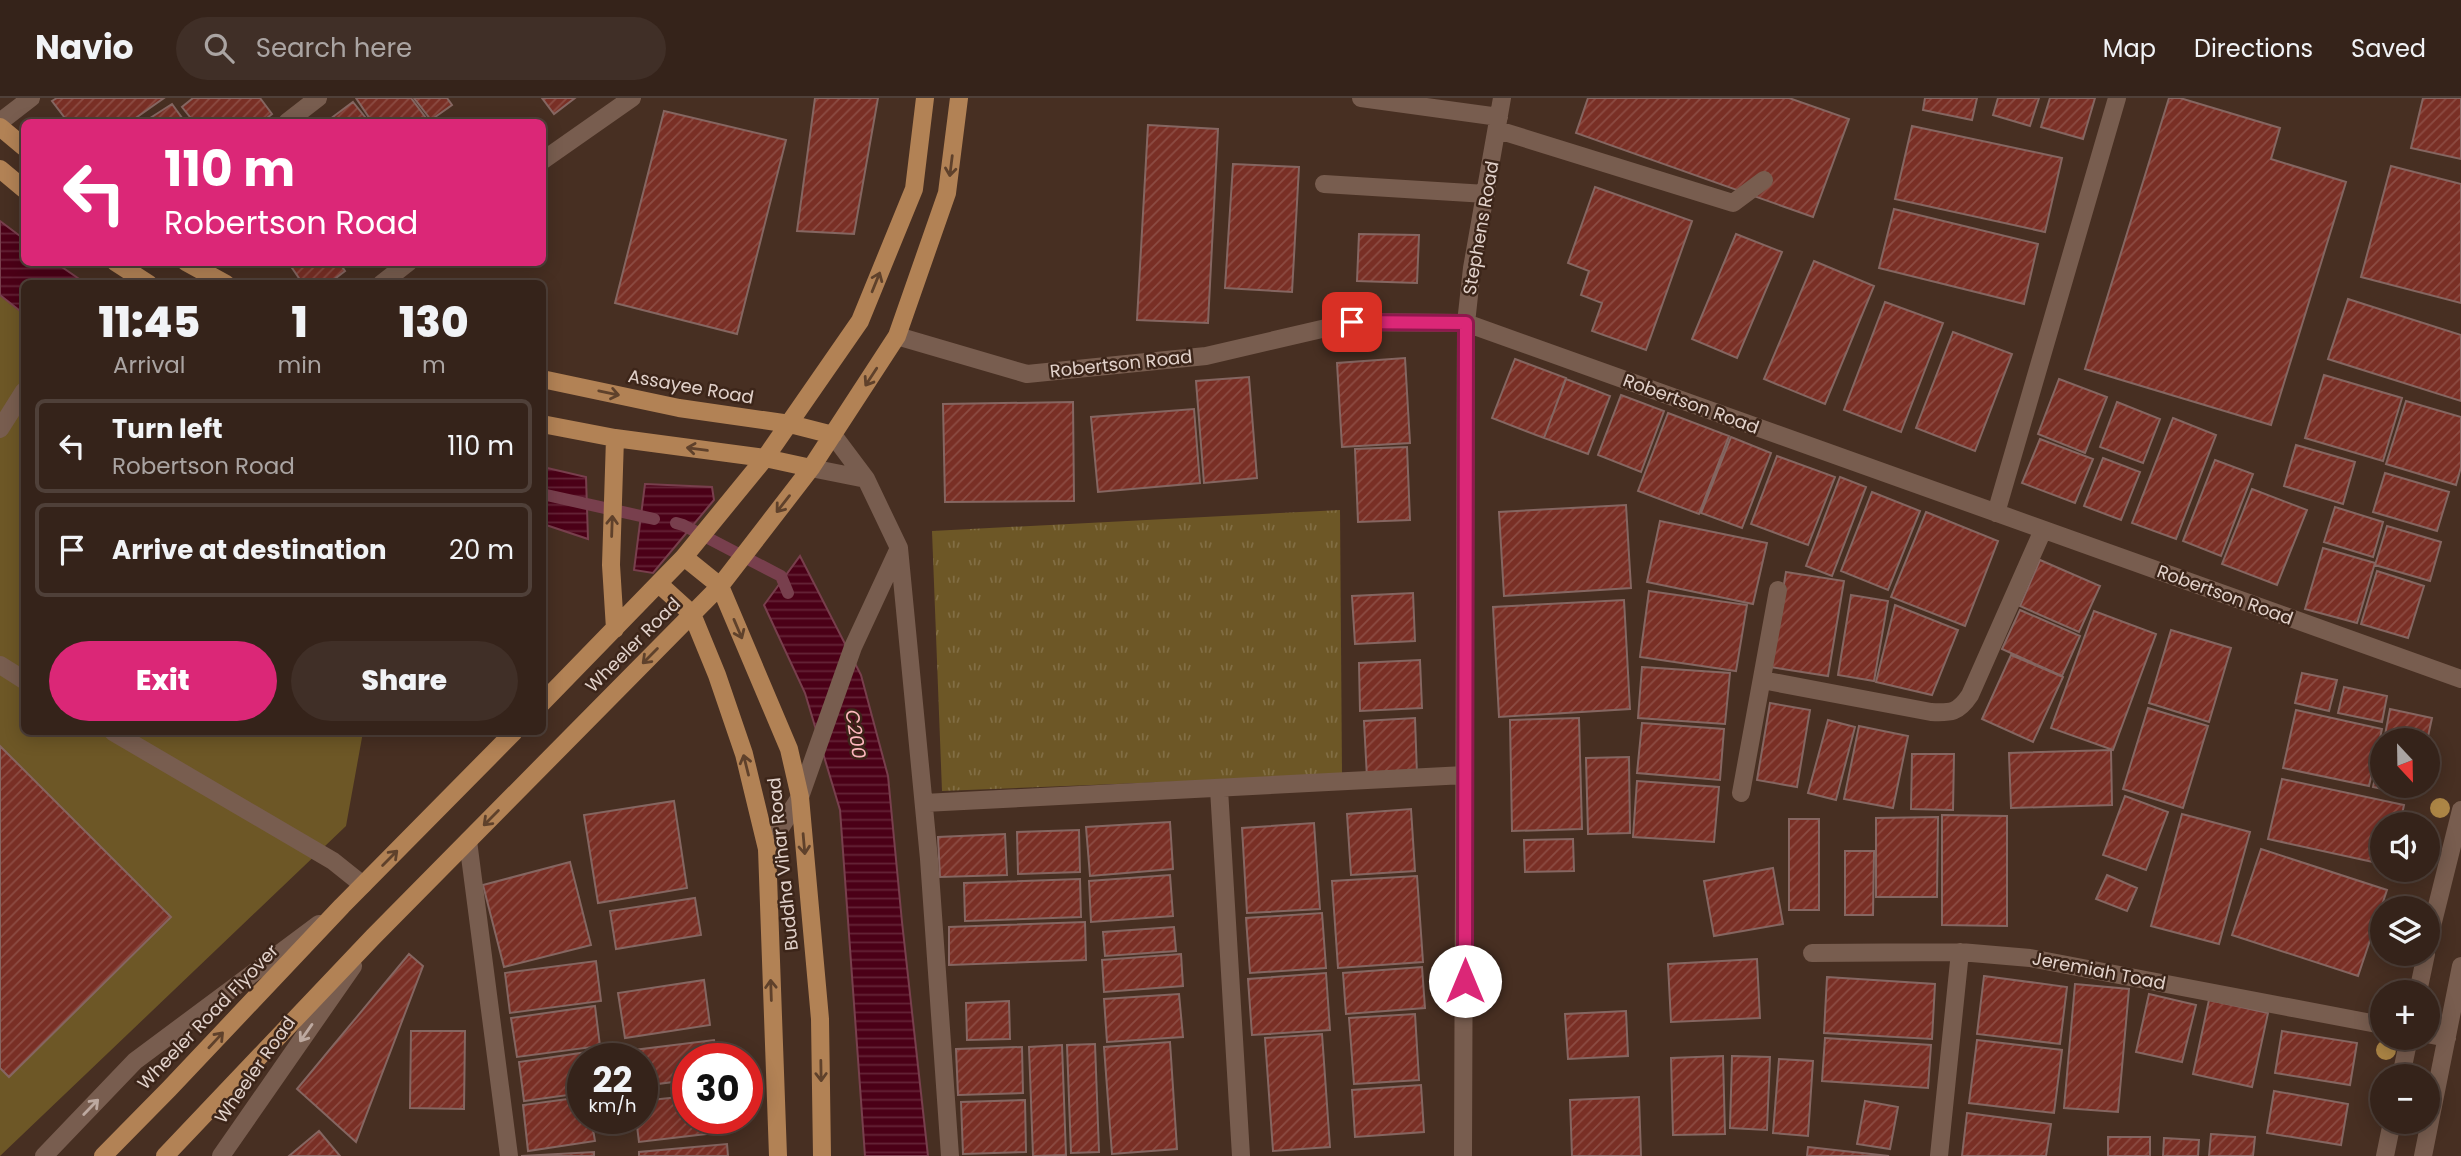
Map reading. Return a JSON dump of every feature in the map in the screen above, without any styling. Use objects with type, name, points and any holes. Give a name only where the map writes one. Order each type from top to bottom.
[{"type":"main road","name":"Wheeler Road","points":[[546,699],[687,553],[765,458],[860,321],[914,189],[925,98]]},
{"type":"main road","name":"Wheeler Road","points":[[373,937],[720,586],[811,468],[897,336],[947,193],[959,98]]},
{"type":"main road","points":[[0,125],[21,144]]},
{"type":"main road","points":[[0,169],[21,186]]},
{"type":"main road","points":[[122,266],[143,280]]},
{"type":"main road","points":[[193,266],[219,280]]},
{"type":"main road","name":"Assayee Road","points":[[546,380],[679,408],[790,424],[833,435]]},
{"type":"main road","points":[[546,425],[615,438],[765,458],[811,468]]},
{"type":"main road","points":[[615,438],[611,565],[615,629]]},
{"type":"main road","name":"Buddha Vihar Road","points":[[687,553],[720,586],[789,749],[800,797],[820,1019],[822,1156]]},
{"type":"main road","name":"Buddha Vihar Road","points":[[659,584],[692,614],[744,754],[767,849],[778,1156]]},
{"type":"main road","points":[[342,906],[511,735]]},
{"type":"main road","name":"Wheeler Road Flyover","points":[[103,1156],[342,906]]},
{"type":"main road","points":[[165,1156],[373,937]]},
{"type":"street","points":[[0,125],[31,98]]},
{"type":"street","points":[[291,119],[318,98]]},
{"type":"street","points":[[546,158],[632,98]]},
{"type":"street","points":[[1361,98],[1498,124],[1733,204],[1764,180]]},
{"type":"street","name":"Stephens Road","points":[[1463,1156],[1466,323],[1472,268],[1502,98]]},
{"type":"street","points":[[1996,513],[2116,98]]},
{"type":"street","points":[[1324,184],[1486,194]]},
{"type":"street","points":[[386,280],[404,266]]},
{"type":"street","name":"Robertson Road","points":[[897,336],[1027,374],[1206,356],[1352,322],[1466,323],[2461,679]]},
{"type":"street","points":[[0,429],[21,396]]},
{"type":"street","points":[[833,435],[866,479],[899,548],[924,803],[950,1156]]},
{"type":"street","points":[[811,468],[866,479]]},
{"type":"street","points":[[1762,680],[1931,712],[1948,713],[1962,708],[2043,530]]},
{"type":"street","points":[[767,849],[800,797],[853,647],[899,548]]},
{"type":"street","points":[[1741,793],[1778,590]]},
{"type":"street","points":[[0,665],[21,678]]},
{"type":"street","points":[[118,735],[333,861],[363,885]]},
{"type":"street","points":[[924,803],[1465,775]]},
{"type":"street","points":[[1219,789],[1241,1156]]},
{"type":"street","points":[[2440,896],[2461,810]]},
{"type":"street","points":[[468,841],[509,1156]]},
{"type":"street","points":[[44,1156],[135,1061],[342,906]]},
{"type":"street","name":"Wheeler Road","points":[[221,1156],[373,937]]},
{"type":"street","points":[[1939,1156],[1960,952]]},
{"type":"street","name":"Jeremiah Toad","points":[[1812,953],[1960,952],[2030,958],[2370,1024]]},
{"type":"street","points":[[2423,1156],[2461,966]]},
{"type":"street","points":[[2440,1037],[2447,1038]]},
{"type":"street","points":[[2385,1156],[2390,1134]]},
{"type":"green space","points":[[0,295],[21,312],[21,735],[362,735],[346,826],[0,1156]]},
{"type":"green space","points":[[1340,510],[1342,775],[942,791],[932,531]]},
{"type":"water","points":[[0,221],[21,237],[21,266],[60,266],[81,280],[21,280],[21,312],[0,295]]},
{"type":"water","points":[[546,468],[586,477],[588,539],[546,525]]},
{"type":"water","points":[[645,484],[712,487],[714,500],[653,573],[634,570]]},
{"type":"water","points":[[800,556],[861,675],[888,776],[928,1156],[865,1156],[840,810],[805,693],[764,605]]},
{"type":"building","points":[[57,98],[164,98],[134,119],[66,119],[52,101]]},
{"type":"building","points":[[193,98],[260,98],[272,114],[266,119],[192,119],[182,107]]},
{"type":"building","points":[[356,98],[411,98],[427,119],[370,119]]},
{"type":"building","points":[[414,98],[447,98],[452,105],[430,119]]},
{"type":"building","points":[[542,98],[575,98],[554,114]]},
{"type":"building","points":[[815,98],[878,98],[854,234],[797,231]]},
{"type":"building","points":[[1588,98],[1789,98],[1849,119],[1813,217],[1576,133]]},
{"type":"building","points":[[1925,98],[1977,98],[1972,120],[1923,110]]},
{"type":"building","points":[[1998,98],[2039,98],[2030,126],[1993,115]]},
{"type":"building","points":[[2050,98],[2095,98],[2083,139],[2041,127]]},
{"type":"building","points":[[2169,98],[2180,98],[2280,128],[2271,159],[2346,182],[2271,425],[2085,369]]},
{"type":"building","points":[[2423,98],[2461,98],[2461,159],[2411,148]]},
{"type":"building","points":[[353,102],[367,119],[330,119]]},
{"type":"building","points":[[172,104],[183,119],[149,119]]},
{"type":"building","points":[[664,111],[786,140],[737,334],[615,303]]},
{"type":"building","points":[[1148,125],[1218,129],[1208,323],[1137,320]]},
{"type":"building","points":[[1912,126],[2062,158],[2045,232],[1895,199]]},
{"type":"building","points":[[1233,164],[1299,167],[1292,292],[1225,288]]},
{"type":"building","points":[[2391,166],[2461,184],[2461,303],[2361,277]]},
{"type":"building","points":[[1595,187],[1692,221],[1646,350],[1592,331],[1602,303],[1581,295],[1589,271],[1568,263]]},
{"type":"building","points":[[1894,209],[2038,244],[2024,304],[1879,268]]},
{"type":"building","points":[[1359,234],[1419,235],[1417,283],[1357,281]]},
{"type":"building","points":[[1736,234],[1782,252],[1737,358],[1692,339]]},
{"type":"building","points":[[1814,261],[1874,286],[1825,404],[1764,379]]},
{"type":"building","points":[[291,266],[342,266],[345,271],[333,280],[300,280]]},
{"type":"building","points":[[2348,299],[2461,335],[2461,401],[2328,359]]},
{"type":"building","points":[[1885,302],[1943,323],[1901,432],[1844,410]]},
{"type":"building","points":[[1953,332],[2012,354],[1975,451],[1916,428]]},
{"type":"building","points":[[1405,358],[1410,443],[1342,447],[1337,363]]},
{"type":"building","points":[[1515,359],[1566,378],[1544,438],[1492,418]]},
{"type":"building","points":[[2324,375],[2402,398],[2383,461],[2305,438]]},
{"type":"building","points":[[1249,377],[1257,478],[1204,483],[1196,381]]},
{"type":"building","points":[[1566,379],[1610,396],[1588,454],[1544,438]]},
{"type":"building","points":[[2059,379],[2107,397],[2085,453],[2038,434]]},
{"type":"building","points":[[1621,395],[1664,411],[1641,472],[1598,455]]},
{"type":"building","points":[[2406,401],[2461,417],[2461,467],[2456,485],[2386,464]]},
{"type":"building","points":[[1073,402],[1074,501],[945,502],[943,404]]},
{"type":"building","points":[[2117,402],[2160,419],[2143,463],[2100,447]]},
{"type":"building","points":[[1194,409],[1200,483],[1098,492],[1091,417]]},
{"type":"building","points":[[1668,413],[1729,436],[1699,514],[1638,491]]},
{"type":"building","points":[[2173,418],[2216,435],[2176,539],[2132,523]]},
{"type":"building","points":[[1731,437],[1771,453],[1742,528],[1701,513]]},
{"type":"building","points":[[2040,439],[2093,459],[2075,503],[2022,483]]},
{"type":"building","points":[[2296,445],[2355,462],[2343,504],[2284,486]]},
{"type":"building","points":[[1407,447],[1410,520],[1358,522],[1355,449]]},
{"type":"building","points":[[1777,456],[1835,477],[1808,545],[1751,524]]},
{"type":"building","points":[[2103,458],[2140,472],[2121,520],[2084,506]]},
{"type":"building","points":[[2215,460],[2253,474],[2221,556],[2183,541]]},
{"type":"building","points":[[2385,473],[2449,492],[2437,531],[2373,512]]},
{"type":"building","points":[[1840,477],[1866,487],[1832,576],[1806,566]]},
{"type":"building","points":[[2252,489],[2307,510],[2277,585],[2222,564]]},
{"type":"building","points":[[1872,492],[1920,511],[1888,590],[1841,571]]},
{"type":"building","points":[[1626,505],[1631,588],[1504,596],[1499,512]]},
{"type":"building","points":[[2335,507],[2383,522],[2373,557],[2324,542]]},
{"type":"building","points":[[1926,512],[1998,541],[1965,626],[1891,597]]},
{"type":"building","points":[[1660,521],[1767,543],[1753,604],[1647,582]]},
{"type":"building","points":[[2387,526],[2441,542],[2430,581],[2375,565]]},
{"type":"building","points":[[2323,548],[2375,563],[2357,623],[2305,609]]},
{"type":"building","points":[[2040,560],[2100,586],[2079,632],[2020,606]]},
{"type":"building","points":[[2377,571],[2424,586],[2408,638],[2361,624]]},
{"type":"building","points":[[1786,572],[1844,581],[1828,676],[1770,667]]},
{"type":"building","points":[[1649,591],[1747,605],[1736,671],[1640,657]]},
{"type":"building","points":[[1413,593],[1415,641],[1355,644],[1352,596]]},
{"type":"building","points":[[1851,595],[1888,601],[1874,681],[1838,675]]},
{"type":"building","points":[[1624,600],[1630,709],[1499,717],[1493,607]]},
{"type":"building","points":[[1895,605],[1958,630],[1932,695],[1876,682]]},
{"type":"building","points":[[2020,610],[2080,636],[2062,676],[2002,649]]},
{"type":"building","points":[[2094,611],[2156,634],[2113,750],[2051,728]]},
{"type":"building","points":[[2171,630],[2231,648],[2209,722],[2149,703]]},
{"type":"building","points":[[2011,655],[2063,677],[2033,742],[1982,719]]},
{"type":"building","points":[[1420,660],[1422,708],[1360,711],[1359,663]]},
{"type":"building","points":[[1642,667],[1730,673],[1725,724],[1638,718]]},
{"type":"building","points":[[2302,673],[2337,680],[2329,711],[2295,703]]},
{"type":"building","points":[[2344,687],[2387,696],[2382,722],[2338,713]]},
{"type":"building","points":[[1770,703],[1810,710],[1797,787],[1757,780]]},
{"type":"building","points":[[2148,708],[2208,726],[2183,808],[2123,789]]},
{"type":"building","points":[[2390,709],[2432,718],[2430,728],[2386,728]]},
{"type":"building","points":[[2296,710],[2377,728],[2370,728],[2369,786],[2283,768]]},
{"type":"building","points":[[1415,718],[1417,775],[1367,778],[1364,721]]},
{"type":"building","points":[[1579,718],[1582,829],[1512,831],[1510,720]]},
{"type":"building","points":[[1828,720],[1855,727],[1836,800],[1808,793]]},
{"type":"building","points":[[1642,723],[1724,729],[1720,780],[1637,773]]},
{"type":"building","points":[[1859,726],[1908,736],[1893,808],[1844,799]]},
{"type":"building","points":[[0,746],[171,917],[9,1077],[0,1068]]},
{"type":"building","points":[[2111,750],[2112,805],[2011,808],[2009,753]]},
{"type":"building","points":[[1912,754],[1954,754],[1953,810],[1911,809]]},
{"type":"building","points":[[1629,757],[1630,833],[1588,834],[1586,758]]},
{"type":"building","points":[[2282,779],[2404,805],[2403,812],[2370,812],[2370,861],[2268,839]]},
{"type":"building","points":[[1637,781],[1719,787],[1714,842],[1633,837]]},
{"type":"building","points":[[2125,796],[2168,812],[2146,870],[2103,855]]},
{"type":"building","points":[[674,801],[687,888],[598,903],[584,815]]},
{"type":"building","points":[[1411,809],[1415,871],[1351,875],[1347,814]]},
{"type":"building","points":[[2182,814],[2250,832],[2219,944],[2151,926]]},
{"type":"building","points":[[1942,815],[2007,816],[2007,926],[1942,925]]},
{"type":"building","points":[[1938,817],[1937,897],[1876,897],[1876,818]]},
{"type":"building","points":[[1789,819],[1819,819],[1819,910],[1789,910]]},
{"type":"building","points":[[1170,822],[1173,869],[1090,876],[1086,827]]},
{"type":"building","points":[[1314,823],[1320,909],[1247,913],[1242,828]]},
{"type":"building","points":[[1079,830],[1080,872],[1018,874],[1017,832]]},
{"type":"building","points":[[1005,834],[1007,875],[940,877],[938,837]]},
{"type":"building","points":[[1573,839],[1574,871],[1525,872],[1524,840]]},
{"type":"building","points":[[2261,849],[2387,890],[2385,896],[2370,896],[2370,940],[2358,976],[2232,935]]},
{"type":"building","points":[[1845,851],[1874,851],[1873,915],[1845,915]]},
{"type":"building","points":[[570,862],[591,945],[504,967],[483,885]]},
{"type":"building","points":[[1773,868],[1783,924],[1714,936],[1704,881]]},
{"type":"building","points":[[1170,875],[1173,916],[1091,922],[1089,881]]},
{"type":"building","points":[[2107,875],[2137,888],[2127,911],[2096,899]]},
{"type":"building","points":[[1417,876],[1423,962],[1338,968],[1332,881]]},
{"type":"building","points":[[1080,879],[1081,917],[965,921],[964,883]]},
{"type":"building","points":[[695,898],[701,935],[616,949],[610,911]]},
{"type":"building","points":[[1322,913],[1326,968],[1250,973],[1246,918]]},
{"type":"building","points":[[1085,922],[1086,960],[949,965],[949,927]]},
{"type":"building","points":[[1174,927],[1176,951],[1105,956],[1103,932]]},
{"type":"building","points":[[409,954],[423,966],[356,1142],[297,1089]]},
{"type":"building","points":[[1181,954],[1183,986],[1104,992],[1102,960]]},
{"type":"building","points":[[1757,959],[1760,1018],[1671,1022],[1668,964]]},
{"type":"building","points":[[596,961],[601,1001],[510,1013],[505,973]]},
{"type":"building","points":[[1422,967],[1425,1008],[1346,1014],[1343,973]]},
{"type":"building","points":[[1326,973],[1330,1030],[1252,1035],[1248,979]]},
{"type":"building","points":[[1984,976],[2067,987],[2060,1044],[1977,1034]]},
{"type":"building","points":[[1827,977],[1935,984],[1932,1039],[1824,1033]]},
{"type":"building","points":[[704,980],[710,1025],[625,1038],[618,993]]},
{"type":"building","points":[[2075,984],[2129,989],[2118,1112],[2064,1108]]},
{"type":"building","points":[[1179,994],[1183,1037],[1107,1042],[1104,999]]},
{"type":"building","points":[[2149,994],[2196,1005],[2182,1062],[2136,1052]]},
{"type":"building","points":[[2209,1000],[2268,1013],[2252,1087],[2193,1074]]},
{"type":"building","points":[[1009,1001],[1010,1039],[967,1040],[966,1003]]},
{"type":"building","points":[[595,1006],[600,1043],[567,1043],[567,1050],[517,1057],[511,1018]]},
{"type":"building","points":[[1626,1011],[1628,1056],[1568,1059],[1565,1014]]},
{"type":"building","points":[[1415,1014],[1419,1080],[1354,1084],[1349,1018]]},
{"type":"building","points":[[411,1031],[465,1031],[464,1109],[410,1108]]},
{"type":"building","points":[[2282,1031],[2357,1043],[2350,1085],[2275,1073]]},
{"type":"building","points":[[1322,1034],[1330,1147],[1273,1151],[1265,1038]]},
{"type":"building","points":[[1825,1038],[1931,1045],[1928,1088],[1822,1081]]},
{"type":"building","points":[[714,1040],[714,1043],[690,1043]]},
{"type":"building","points":[[1977,1040],[2062,1050],[2054,1113],[1969,1103]]},
{"type":"building","points":[[1170,1042],[1177,1149],[1112,1154],[1104,1047]]},
{"type":"building","points":[[1095,1044],[1099,1152],[1071,1153],[1067,1045]]},
{"type":"building","points":[[672,1045],[672,1082],[658,1084],[658,1047]]},
{"type":"building","points":[[1062,1045],[1066,1155],[1033,1156],[1029,1047]]},
{"type":"building","points":[[1022,1047],[1023,1093],[958,1095],[956,1049]]},
{"type":"building","points":[[567,1055],[567,1095],[524,1101],[519,1062]]},
{"type":"building","points":[[1723,1056],[1725,1134],[1673,1135],[1671,1058]]},
{"type":"building","points":[[1732,1056],[1770,1057],[1767,1130],[1730,1128]]},
{"type":"building","points":[[1779,1059],[1813,1061],[1808,1136],[1773,1133]]},
{"type":"building","points":[[1421,1085],[1424,1132],[1355,1137],[1352,1090]]},
{"type":"building","points":[[2274,1091],[2348,1104],[2341,1145],[2267,1133]]},
{"type":"building","points":[[1639,1097],[1641,1156],[1572,1156],[1570,1100]]},
{"type":"building","points":[[672,1098],[672,1134],[706,1134],[639,1142],[638,1134],[658,1134],[658,1099]]},
{"type":"building","points":[[567,1099],[567,1134],[594,1134],[595,1141],[528,1151],[523,1105]]},
{"type":"building","points":[[1025,1100],[1026,1152],[963,1154],[961,1102]]},
{"type":"building","points":[[1865,1101],[1898,1107],[1890,1149],[1857,1144]]},
{"type":"building","points":[[1967,1113],[2051,1124],[2046,1156],[1962,1156]]},
{"type":"building","points":[[319,1131],[340,1156],[289,1156]]},
{"type":"building","points":[[2211,1134],[2255,1137],[2253,1156],[2209,1156]]},
{"type":"building","points":[[2108,1137],[2150,1137],[2150,1156],[2108,1156]]},
{"type":"building","points":[[2164,1138],[2199,1140],[2198,1156],[2163,1156]]},
{"type":"building","points":[[727,1144],[728,1156],[639,1156],[639,1152]]},
{"type":"building","points":[[1808,1147],[1889,1156],[1807,1156]]},
{"type":"building","points":[[594,1152],[594,1156],[521,1156]]},
{"type":"waterway","name":"C200","points":[[546,495],[654,519]]},
{"type":"waterway","name":"C200","points":[[676,523],[781,576],[788,593]]},
{"type":"route","points":[[1352,322],[1466,323],[1465,981]]}]
